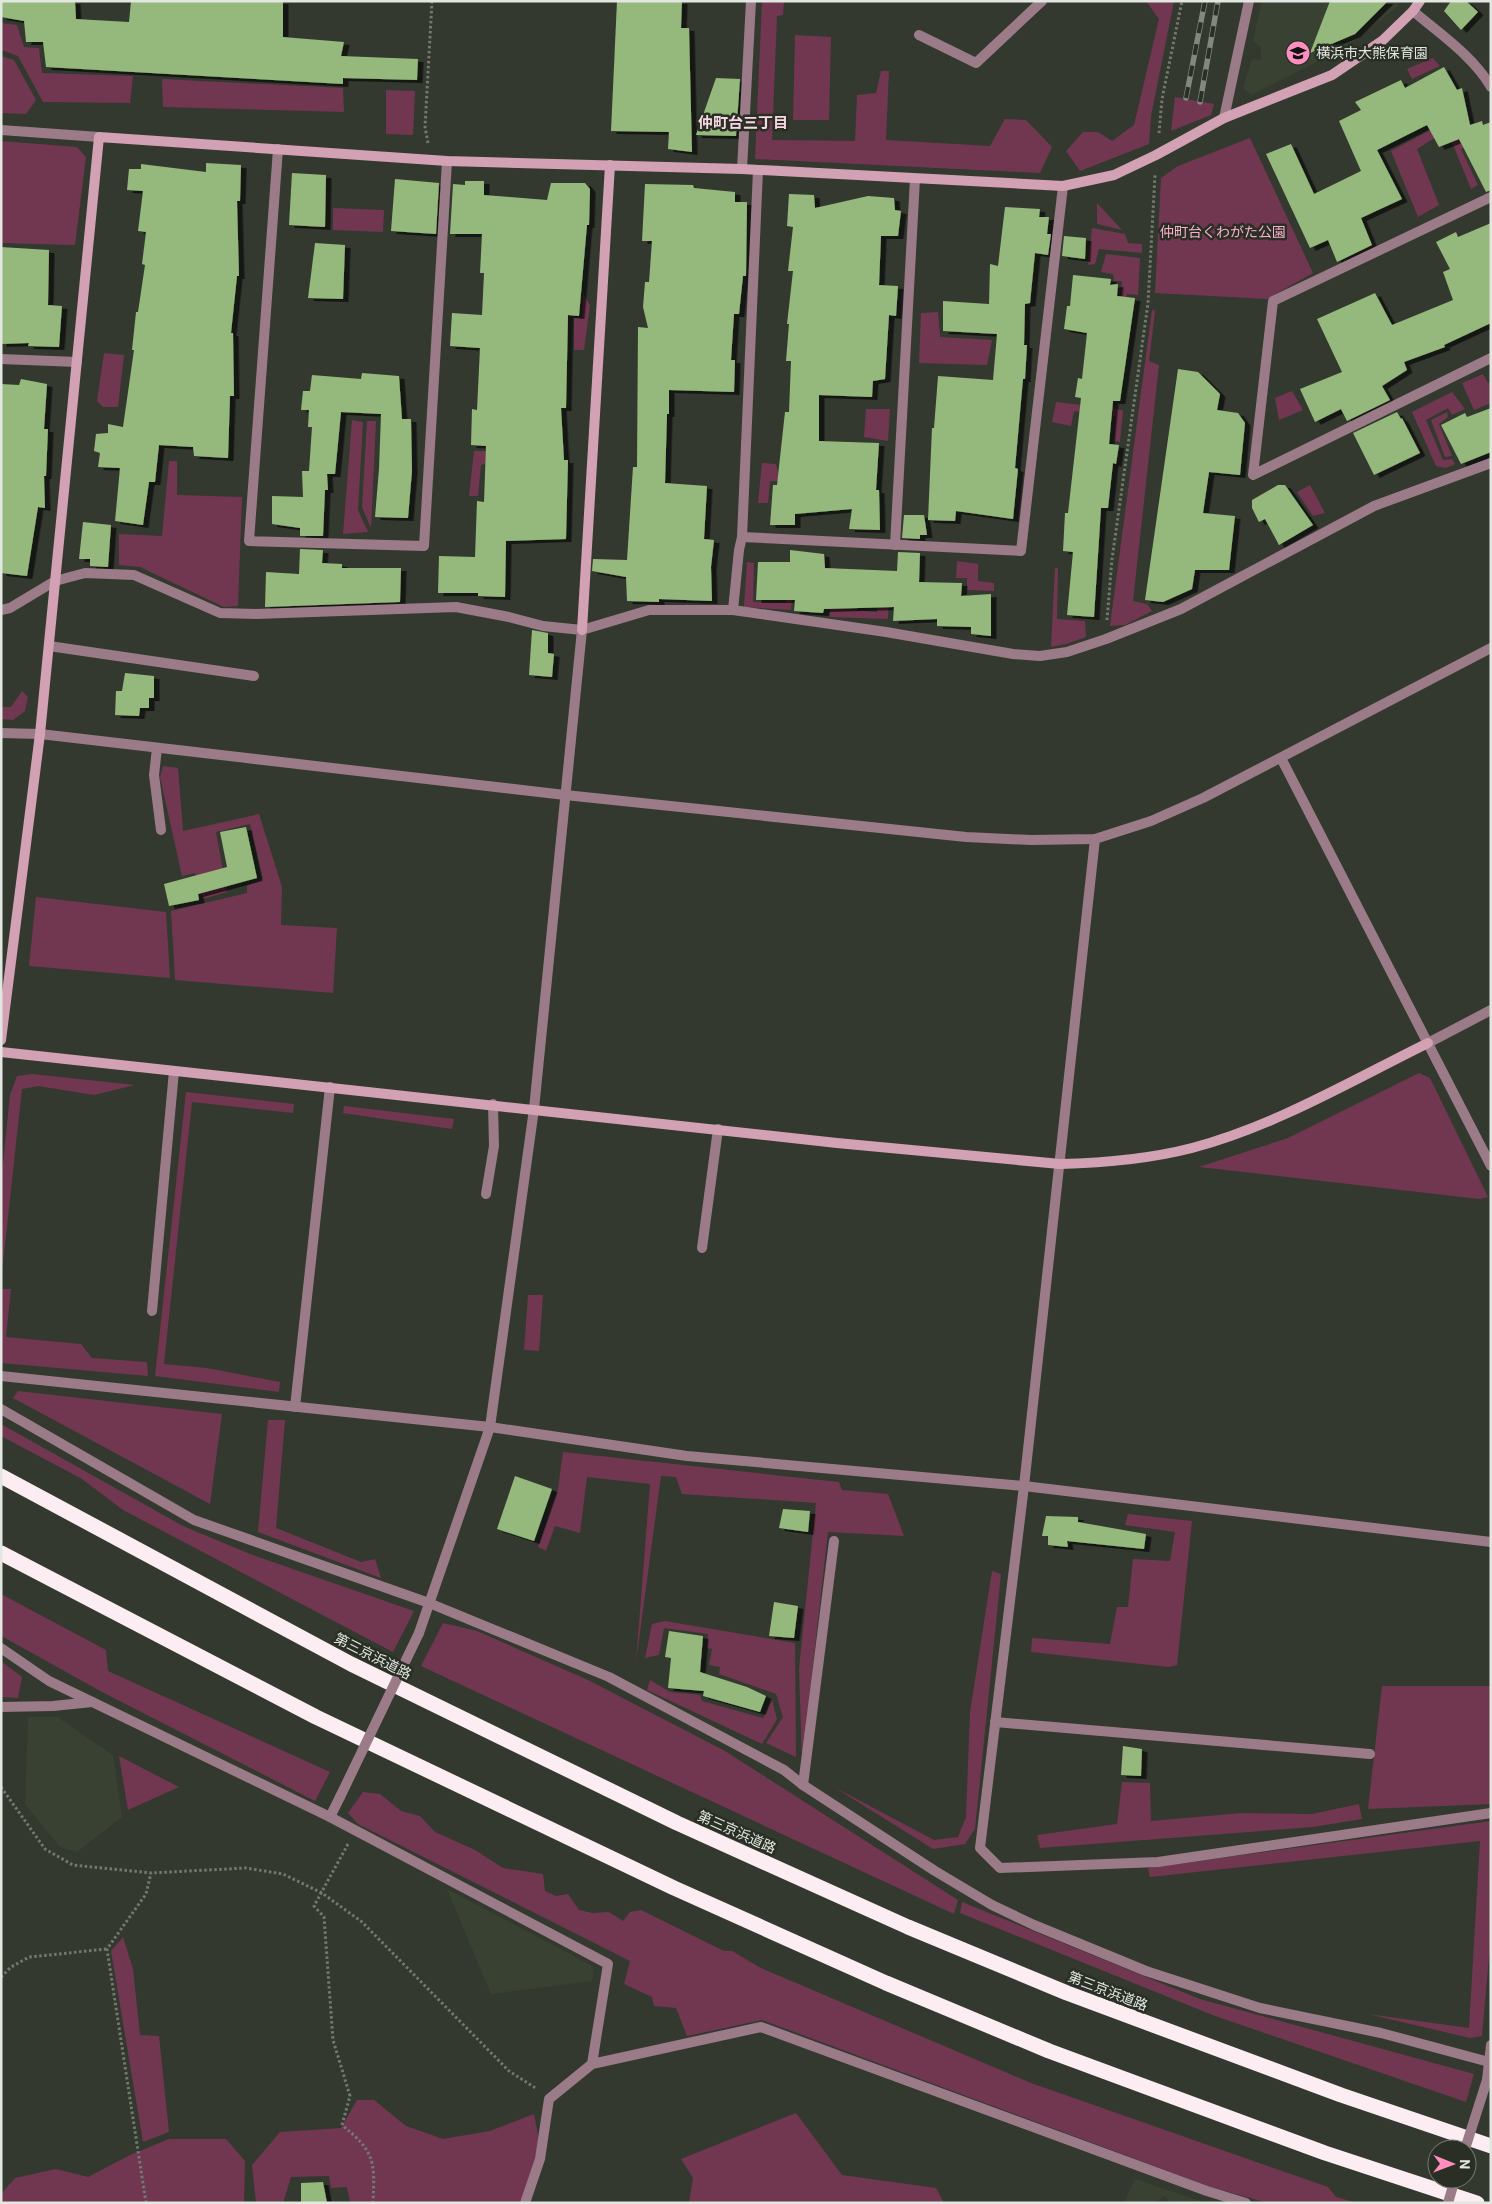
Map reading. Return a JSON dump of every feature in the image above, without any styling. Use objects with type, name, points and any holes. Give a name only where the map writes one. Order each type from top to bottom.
[{"type":"highway","name":"第三京浜道路","points":[[1,1476],[351,1664],[677,1823],[908,1927],[1067,1993],[1341,2095],[1491,2146]]},
{"type":"highway","points":[[1,1553],[316,1717],[674,1888],[886,1983],[1049,2051],[1325,2153],[1477,2203]]},
{"type":"street","points":[[742,169],[751,1]]},
{"type":"street","points":[[919,35],[976,63],[1042,1]]},
{"type":"street","points":[[1224,118],[1249,1]]},
{"type":"street","points":[[1,130],[447,160],[742,169],[1063,186],[1114,175],[1156,155],[1224,118],[1332,75],[1382,41],[1413,11],[1420,1]]},
{"type":"street","points":[[1413,11],[1488,74],[1491,87]]},
{"type":"street","points":[[1,1040],[40,734],[99,137]]},
{"type":"street","points":[[278,149],[249,541],[424,546],[447,160]]},
{"type":"street","points":[[330,1817],[419,1633],[490,1427],[534,1109],[582,630],[610,165]]},
{"type":"street","points":[[733,610],[742,537],[758,170]]},
{"type":"street","points":[[895,545],[915,179]]},
{"type":"street","points":[[742,537],[1021,551],[1063,186]]},
{"type":"street","points":[[1491,197],[1273,301],[1253,475],[1491,358]]},
{"type":"street","points":[[1,359],[77,362]]},
{"type":"street","points":[[1,610],[10,608],[55,581],[85,573],[134,576],[220,613],[276,614],[456,607],[509,617],[543,626],[582,630],[649,610],[733,610],[886,632],[1013,654],[1040,656],[1067,652],[1106,640],[1181,609],[1374,506],[1491,463]]},
{"type":"street","points":[[49,646],[254,676]]},
{"type":"street","points":[[1,733],[40,734],[564,796],[966,837],[1031,840],[1095,839],[1151,821],[1185,806],[1491,648]]},
{"type":"street","points":[[157,748],[154,775],[161,830]]},
{"type":"street","points":[[1281,758],[1491,1166]]},
{"type":"street","points":[[1095,839],[1024,1486],[980,1848],[1000,1868],[1158,1862],[1491,1813]]},
{"type":"street","points":[[1,1052],[1060,1164],[1160,1155],[1224,1138],[1285,1114],[1491,1010]]},
{"type":"street","points":[[152,1311],[174,1071]]},
{"type":"street","points":[[296,1407],[330,1087]]},
{"type":"street","points":[[486,1194],[494,1146],[493,1104]]},
{"type":"street","points":[[702,1248],[718,1129]]},
{"type":"street","points":[[1,1376],[490,1427],[687,1456],[1024,1486],[1491,1542]]},
{"type":"street","points":[[1,1409],[194,1520],[429,1604],[609,1677],[784,1770],[803,1785],[935,1871],[992,1905],[1034,1925],[1146,1971],[1260,2008],[1381,2033],[1490,2061]]},
{"type":"street","points":[[803,1785],[834,1541]]},
{"type":"street","points":[[1,1648],[49,1680],[330,1817],[608,1964],[592,2064]]},
{"type":"street","points":[[1,1708],[53,1706],[94,1701]]},
{"type":"street","points":[[995,1722],[1370,1754]]},
{"type":"street","points":[[525,2203],[540,2158],[549,2099],[592,2064],[761,2027],[1207,2191],[1246,2203]]},
{"type":"street","points":[[1468,2139],[1487,2080],[1491,2045]]},
{"type":"street","points":[[1448,2203],[1452,2189]]},
{"type":"path","points":[[425,127],[432,1]]},
{"type":"path","points":[[1106,640],[1112,559],[1148,303],[1156,155],[1162,99],[1182,1]]},
{"type":"path","points":[[1,1787],[45,1849],[73,1865],[151,1873],[246,1868],[283,1874],[322,1893],[362,1922],[508,2071],[531,2084],[549,2099]]},
{"type":"path","points":[[355,1830],[314,1906],[324,1917],[333,2040],[350,2096],[342,2125],[361,2140],[370,2157],[374,2174],[373,2203]]},
{"type":"path","points":[[146,2203],[108,1949],[146,1894],[151,1873]]},
{"type":"path","points":[[1,1977],[11,1967],[29,1957],[108,1949]]},
{"type":"shaded area","name":"横浜市大熊保育園","points":[[1262,1],[1401,1],[1397,7],[1348,46],[1251,95],[1243,88],[1252,59],[1261,60],[1261,47],[1253,41]]},
{"type":"shaded area","points":[[28,1717],[57,1717],[113,1755],[122,1817],[77,1852],[60,1847],[25,1804]]},
{"type":"shaded area","points":[[447,1889],[594,1967],[592,1981],[491,1994]]},
{"type":"shaded area","points":[[1135,2179],[1206,2203],[1170,2203],[1165,2196],[1153,2203],[1124,2203]]},
{"type":"green space","points":[[762,1],[784,1],[783,15],[777,16],[772,140],[855,141],[857,95],[876,93],[881,71],[889,71],[886,140],[990,146],[1005,119],[1026,120],[1052,147],[1040,173],[755,159]]},
{"type":"green space","points":[[1146,1],[1174,1],[1151,116],[1149,144],[1080,171],[1066,151],[1083,132],[1098,132],[1112,141],[1134,125],[1159,19]]},
{"type":"green space","points":[[1,23],[17,25],[24,47],[39,48],[42,73],[133,76],[130,103],[43,102],[18,56],[1,50]]},
{"type":"green space","points":[[795,35],[831,37],[829,120],[793,120]]},
{"type":"green space","points":[[1,56],[14,60],[36,100],[26,114],[1,113]]},
{"type":"green space","points":[[1433,58],[1440,66],[1412,79],[1407,69]]},
{"type":"green space","points":[[162,79],[343,88],[344,112],[163,107]]},
{"type":"green space","points":[[386,90],[415,91],[413,135],[386,134]]},
{"type":"green space","points":[[1175,97],[1214,104],[1211,115],[1171,131]]},
{"type":"green space","points":[[1455,117],[1466,147],[1461,149],[1478,185],[1471,189],[1447,130],[1417,149],[1439,205],[1418,217],[1391,151]]},
{"type":"green space","name":"仲町台くわがた公園","points":[[1250,138],[1313,273],[1267,299],[1155,293],[1161,178],[1178,166]]},
{"type":"green space","points":[[1,141],[77,147],[86,157],[75,245],[1,243]]},
{"type":"green space","points":[[1097,203],[1122,230],[1097,224]]},
{"type":"green space","points":[[333,208],[384,210],[383,232],[333,230]]},
{"type":"green space","points":[[1092,228],[1125,234],[1128,243],[1142,244],[1142,253],[1099,249],[1095,264],[1088,265]]},
{"type":"green space","points":[[1106,254],[1140,258],[1138,295],[1127,294],[1125,307],[1120,306],[1122,281],[1114,281],[1113,274],[1101,272]]},
{"type":"green space","points":[[583,293],[590,305],[584,350],[574,350],[574,318],[582,318]]},
{"type":"green space","points":[[1152,310],[1155,311],[1149,361],[1159,365],[1133,601],[1147,604],[1152,611],[1125,625],[1110,626]]},
{"type":"green space","points":[[938,312],[940,337],[992,340],[987,365],[919,363],[921,313]]},
{"type":"green space","points":[[104,353],[124,355],[118,407],[103,407],[97,401]]},
{"type":"green space","points":[[1483,374],[1488,383],[1491,382],[1491,403],[1474,410],[1462,383]]},
{"type":"green space","points":[[1292,391],[1303,410],[1279,420],[1275,398]]},
{"type":"green space","points":[[1452,392],[1465,409],[1452,415],[1448,408],[1426,420],[1443,460],[1452,459],[1455,464],[1446,468],[1436,466],[1412,412]]},
{"type":"green space","points":[[1056,402],[1123,410],[1120,442],[1114,441],[1116,416],[1074,411],[1071,426],[1052,422]]},
{"type":"green space","points":[[866,409],[890,409],[888,441],[864,437]]},
{"type":"green space","points":[[1447,412],[1448,417],[1439,424],[1452,456],[1445,457],[1431,420]]},
{"type":"green space","points":[[352,420],[363,422],[358,510],[368,532],[343,534]]},
{"type":"green space","points":[[367,421],[376,421],[371,528],[362,507]]},
{"type":"green space","points":[[474,451],[488,451],[489,463],[481,465],[478,496],[469,496]]},
{"type":"green space","points":[[169,461],[177,461],[177,495],[242,497],[238,606],[224,607],[140,567],[119,565],[119,534],[162,536]]},
{"type":"green space","points":[[762,463],[776,464],[780,481],[770,481],[768,503],[758,503]]},
{"type":"green space","points":[[1310,485],[1325,513],[1313,516],[1297,492]]},
{"type":"green space","points":[[957,561],[978,564],[978,581],[994,583],[994,591],[967,590],[967,578],[956,578]]},
{"type":"green space","points":[[747,562],[754,563],[753,602],[786,603],[789,570],[795,569],[791,610],[744,607]]},
{"type":"green space","points":[[836,568],[835,609],[877,612],[879,578],[889,578],[888,619],[830,617],[830,569]]},
{"type":"green space","points":[[1055,568],[1058,568],[1057,619],[1085,621],[1086,637],[1051,647]]},
{"type":"green space","points":[[22,691],[28,697],[25,711],[13,720],[1,719],[1,707],[11,707]]},
{"type":"green space","points":[[163,766],[178,768],[183,831],[259,814],[282,887],[281,925],[337,928],[333,993],[175,980],[171,911],[247,893],[247,886],[263,879],[250,824],[216,832],[227,892],[203,899],[195,873],[182,876],[160,777]]},
{"type":"green space","points":[[36,897],[166,912],[170,978],[29,966]]},
{"type":"green space","points":[[1419,1073],[1430,1078],[1488,1197],[1479,1199],[1199,1167],[1288,1138]]},
{"type":"green space","points":[[32,1074],[135,1085],[94,1095],[38,1086],[22,1089],[1,1281],[1,1183],[10,1095],[17,1076]]},
{"type":"green space","points":[[186,1092],[294,1104],[293,1113],[192,1102],[164,1364],[207,1368],[280,1382],[279,1392],[155,1376]]},
{"type":"green space","points":[[344,1106],[454,1119],[452,1129],[343,1113]]},
{"type":"green space","points":[[1,1289],[11,1289],[6,1337],[81,1344],[92,1358],[147,1362],[148,1376],[1,1363]]},
{"type":"green space","points":[[528,1295],[543,1295],[539,1351],[524,1350]]},
{"type":"green space","points":[[18,1391],[222,1414],[210,1504],[13,1398]]},
{"type":"green space","points":[[268,1420],[285,1420],[276,1528],[361,1562],[375,1559],[381,1578],[258,1532]]},
{"type":"green space","points":[[1,1424],[183,1526],[250,1554],[414,1611],[393,1652],[123,1510],[82,1479],[1,1436]]},
{"type":"green space","points":[[563,1452],[839,1482],[842,1490],[888,1494],[904,1536],[828,1532],[802,1761],[799,1669],[816,1503],[682,1494],[676,1477],[661,1476],[636,1662],[650,1484],[587,1477],[580,1533],[555,1526],[546,1551],[538,1547],[558,1489]]},
{"type":"green space","points":[[1128,1514],[1192,1521],[1177,1665],[1169,1667],[1031,1652],[1032,1638],[1110,1644],[1117,1607],[1128,1607],[1133,1559],[1170,1561],[1175,1532],[1125,1525]]},
{"type":"green space","points":[[992,1571],[1001,1574],[975,1829],[965,1844],[933,1849],[834,1787],[934,1840],[958,1837],[966,1817],[970,1712]]},
{"type":"green space","points":[[1,1594],[106,1650],[108,1671],[330,1772],[315,1801],[102,1692],[5,1638],[1,1635]]},
{"type":"green space","points":[[665,1621],[795,1643],[796,1757],[766,1743],[783,1717],[776,1694],[719,1674],[720,1667],[709,1665],[712,1649],[707,1648],[708,1634],[664,1628],[659,1655],[645,1658],[652,1624]]},
{"type":"green space","points":[[443,1623],[477,1631],[588,1680],[725,1751],[958,1900],[954,1914],[421,1666]]},
{"type":"green space","points":[[1,1661],[22,1677],[18,1698],[1,1697]]},
{"type":"green space","points":[[650,1680],[670,1692],[700,1695],[702,1701],[763,1718],[772,1700],[777,1719],[762,1744],[647,1690]]},
{"type":"green space","points":[[1382,1686],[1491,1686],[1491,1804],[1368,1809]]},
{"type":"green space","points":[[119,1756],[179,1787],[128,1810]]},
{"type":"green space","points":[[1122,1782],[1150,1783],[1151,1821],[1242,1813],[1312,1814],[1359,1804],[1362,1819],[1313,1827],[1040,1848],[1037,1835],[1117,1824]]},
{"type":"green space","points":[[363,1792],[380,1794],[401,1811],[420,1816],[435,1832],[475,1850],[503,1868],[543,1874],[545,1891],[556,1896],[568,1894],[579,1910],[592,1913],[609,1912],[623,1921],[630,1912],[641,1910],[724,1951],[732,1951],[761,1968],[1031,2083],[1328,2187],[1336,2197],[1357,2203],[1268,2203],[1211,2187],[762,2020],[687,2036],[676,2008],[654,2006],[652,1997],[624,1984],[630,1961],[358,1824],[348,1813]]},
{"type":"green space","points":[[1491,1821],[1491,1934],[1482,2036],[1470,2038],[1368,2014],[1469,2028],[1480,1841],[1150,1877],[1148,1868]]},
{"type":"green space","points":[[962,1902],[1200,1999],[1474,2074],[1466,2102],[1215,2016],[960,1913]]},
{"type":"green space","points":[[123,1937],[133,1969],[140,2035],[159,2036],[169,2132],[143,2142],[111,1951]]},
{"type":"green space","points":[[357,2100],[374,2100],[406,2126],[443,2139],[490,2131],[534,2114],[542,2156],[529,2203],[350,2203],[347,2187],[331,2188],[329,2176],[291,2177],[283,2203],[256,2203],[252,2165],[280,2132],[341,2128]]},
{"type":"green space","points":[[796,2113],[842,2175],[936,2188],[944,2203],[689,2203],[693,2178],[681,2159]]},
{"type":"green space","points":[[169,2139],[226,2139],[245,2161],[244,2203],[1,2203],[1,2194],[15,2178],[56,2169],[88,2177],[130,2155]]},
{"type":"building","points":[[1,1],[75,1],[76,19],[129,22],[131,1],[283,1],[283,37],[344,42],[341,56],[418,59],[417,80],[343,78],[343,84],[46,67],[43,42],[26,42],[24,21],[1,17]]},
{"type":"building","points":[[617,1],[682,1],[681,28],[689,28],[692,152],[668,149],[669,132],[611,131]]},
{"type":"building","points":[[1330,1],[1388,1],[1355,34],[1310,53]]},
{"type":"building","points":[[1451,1],[1466,1],[1478,12],[1461,30],[1444,11]]},
{"type":"building","points":[[1444,67],[1457,90],[1462,88],[1470,125],[1482,121],[1483,125],[1491,122],[1491,190],[1486,192],[1459,139],[1439,147],[1427,125],[1377,150],[1402,199],[1361,218],[1372,245],[1337,262],[1328,240],[1310,248],[1266,154],[1291,144],[1314,194],[1361,171],[1339,121],[1361,110],[1355,102],[1401,80],[1405,88]]},
{"type":"building","points":[[716,78],[740,79],[736,136],[696,135]]},
{"type":"building","points":[[206,163],[241,165],[240,201],[237,201],[239,276],[237,276],[231,333],[233,333],[234,396],[230,396],[228,458],[194,456],[193,447],[159,445],[155,482],[149,482],[143,525],[115,521],[120,468],[98,467],[100,453],[94,451],[96,434],[108,433],[108,424],[123,427],[134,350],[132,350],[136,312],[138,312],[145,265],[142,264],[146,232],[138,231],[143,191],[127,190],[129,169],[141,169],[141,164],[206,172]]},
{"type":"building","points":[[292,173],[326,175],[325,227],[289,225]]},
{"type":"building","points":[[395,179],[439,183],[436,234],[391,231]]},
{"type":"building","points":[[465,181],[484,181],[484,195],[547,200],[551,183],[585,183],[590,189],[589,225],[587,225],[579,316],[568,315],[566,408],[561,408],[564,460],[568,460],[566,539],[506,541],[505,597],[478,596],[478,593],[438,593],[439,556],[475,557],[477,501],[484,502],[486,446],[471,445],[472,409],[477,410],[480,348],[450,346],[452,313],[482,315],[484,273],[480,273],[482,234],[450,234],[453,184],[465,185]]},
{"type":"building","points":[[645,184],[693,185],[694,188],[735,192],[735,202],[747,202],[746,276],[743,276],[739,314],[734,314],[731,360],[735,360],[734,392],[669,390],[665,483],[707,486],[704,539],[714,540],[711,567],[712,601],[659,599],[659,602],[627,601],[626,577],[592,571],[593,559],[627,560],[633,467],[637,467],[638,327],[648,328],[643,307],[645,282],[649,282],[652,241],[642,241]]},
{"type":"building","points":[[789,194],[814,195],[815,208],[868,196],[894,198],[895,210],[901,211],[898,236],[881,236],[879,285],[898,286],[896,316],[889,315],[885,379],[873,381],[872,397],[819,395],[819,441],[879,443],[876,490],[879,490],[880,530],[849,529],[852,509],[795,514],[795,525],[770,525],[773,485],[777,485],[785,412],[789,412],[791,361],[786,361],[789,324],[787,324],[793,271],[788,271],[793,227],[787,226]]},
{"type":"building","points":[[1005,207],[1040,209],[1039,217],[1049,217],[1047,234],[1051,234],[1048,255],[1035,253],[1030,303],[1025,304],[1024,345],[1027,345],[1015,468],[1018,469],[1013,519],[956,511],[955,521],[928,520],[932,428],[934,428],[938,376],[993,380],[997,334],[943,331],[943,301],[989,304],[990,264],[998,266]]},
{"type":"building","points":[[1491,223],[1491,323],[1444,345],[1445,347],[1404,362],[1407,370],[1382,386],[1390,400],[1347,421],[1341,409],[1315,422],[1300,389],[1342,372],[1317,319],[1375,293],[1392,325],[1453,300],[1443,272],[1450,269],[1436,242],[1456,232],[1458,237]]},
{"type":"building","points":[[1064,236],[1086,238],[1085,259],[1062,256]]},
{"type":"building","points":[[315,243],[345,245],[343,299],[308,298]]},
{"type":"building","points":[[1,247],[49,250],[48,305],[62,306],[59,347],[28,346],[29,343],[1,344]]},
{"type":"building","points":[[1073,275],[1111,279],[1110,285],[1118,284],[1117,296],[1135,298],[1120,401],[1113,401],[1109,444],[1119,445],[1116,464],[1113,463],[1108,508],[1101,508],[1094,617],[1067,615],[1073,552],[1063,551],[1065,513],[1068,513],[1081,398],[1075,397],[1078,378],[1082,379],[1087,333],[1064,329],[1067,306],[1070,306]]},
{"type":"building","points":[[1178,369],[1198,372],[1220,394],[1217,410],[1238,413],[1245,423],[1240,475],[1209,472],[1203,513],[1235,516],[1229,570],[1195,570],[1192,589],[1163,602],[1145,600]]},
{"type":"building","points":[[362,373],[399,376],[402,419],[411,419],[412,471],[408,518],[375,517],[381,414],[341,412],[335,474],[327,474],[328,490],[325,490],[323,536],[300,536],[300,528],[272,524],[272,496],[303,497],[302,471],[309,471],[312,427],[308,427],[309,410],[301,410],[303,391],[310,391],[312,375],[361,379]]},
{"type":"building","points":[[21,379],[47,384],[44,429],[48,429],[46,476],[44,476],[45,508],[38,507],[27,576],[1,573],[1,384],[19,385]]},
{"type":"building","points":[[1491,408],[1491,452],[1461,464],[1441,425],[1465,413],[1467,417]]},
{"type":"building","points":[[1397,412],[1420,453],[1374,475],[1353,433]]},
{"type":"building","points":[[1278,485],[1285,485],[1313,525],[1279,545],[1265,519],[1259,522],[1252,508],[1252,500]]},
{"type":"building","points":[[904,515],[924,515],[927,535],[920,535],[920,539],[902,538]]},
{"type":"building","points":[[83,522],[111,525],[108,567],[90,566],[90,559],[79,559]]},
{"type":"building","points":[[300,549],[323,550],[322,563],[342,564],[342,568],[401,568],[400,602],[265,607],[266,572],[299,574]]},
{"type":"building","points":[[790,550],[824,554],[825,568],[897,571],[898,552],[920,553],[919,582],[962,583],[961,596],[991,594],[991,636],[971,634],[971,627],[937,626],[937,619],[893,621],[894,607],[824,609],[823,613],[794,611],[795,600],[756,600],[758,562],[790,562]]},
{"type":"building","points":[[532,630],[548,633],[548,653],[554,654],[552,677],[529,675]]},
{"type":"building","points":[[125,673],[154,676],[154,698],[149,698],[149,708],[140,708],[139,716],[115,715],[116,691],[122,691]]},
{"type":"building","points":[[246,827],[257,878],[198,894],[199,900],[169,906],[164,884],[227,867],[220,832]]},
{"type":"building","points":[[515,1476],[552,1489],[534,1541],[497,1529]]},
{"type":"building","points":[[783,1509],[810,1511],[808,1532],[779,1528]]},
{"type":"building","points":[[1046,1516],[1078,1517],[1078,1522],[1146,1534],[1144,1549],[1067,1541],[1068,1547],[1048,1545],[1048,1536],[1042,1536]]},
{"type":"building","points":[[774,1602],[798,1606],[794,1638],[769,1636]]},
{"type":"building","points":[[669,1631],[703,1636],[700,1672],[747,1687],[766,1696],[760,1712],[703,1696],[704,1691],[668,1688],[671,1658],[665,1657]]},
{"type":"building","points":[[1123,1746],[1142,1749],[1141,1776],[1121,1775]]},
{"type":"building","points":[[323,2182],[327,2203],[301,2203],[301,2183]]},
{"type":"railway","points":[[1186,98],[1205,1]]},
{"type":"railway","points":[[1200,102],[1218,1]]},
{"type":"place","name":"横浜市大熊保育園","points":[[1298,53]]},
{"type":"district","name":"仲町台三丁目","points":[[743,123]]}]
